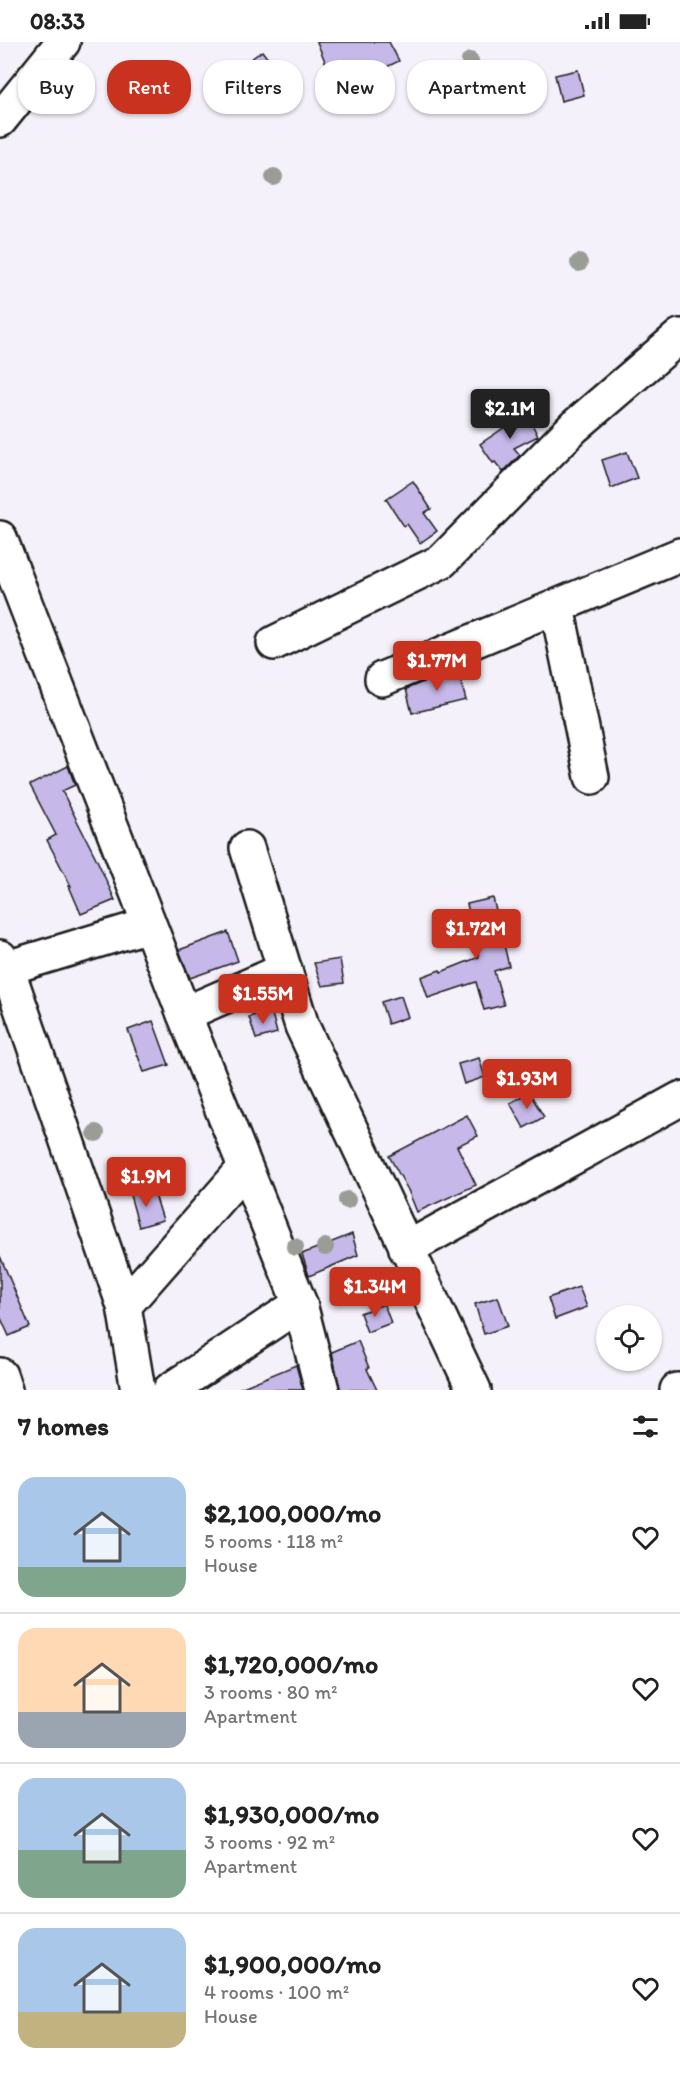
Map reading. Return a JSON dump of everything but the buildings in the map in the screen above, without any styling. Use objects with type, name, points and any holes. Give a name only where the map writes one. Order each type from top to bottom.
[{"type":"street","points":[[0,120],[63,42]]},
{"type":"street","points":[[274,643],[442,561],[574,428],[680,336]]},
{"type":"street","points":[[0,538],[149,925],[300,1304],[322,1390]]},
{"type":"street","points":[[382,679],[680,555]]},
{"type":"street","points":[[557,607],[592,777]]},
{"type":"street","points":[[247,848],[302,1026],[405,1249],[474,1390]]},
{"type":"street","points":[[138,1390],[124,1306],[2,965],[149,925]]},
{"type":"street","points":[[184,1014],[285,970]]},
{"type":"street","points":[[405,1249],[680,1099]]},
{"type":"street","points":[[124,1306],[245,1168]]},
{"type":"street","points":[[170,1390],[300,1304]]},
{"type":"street","points":[[0,1376],[5,1390]]}]
